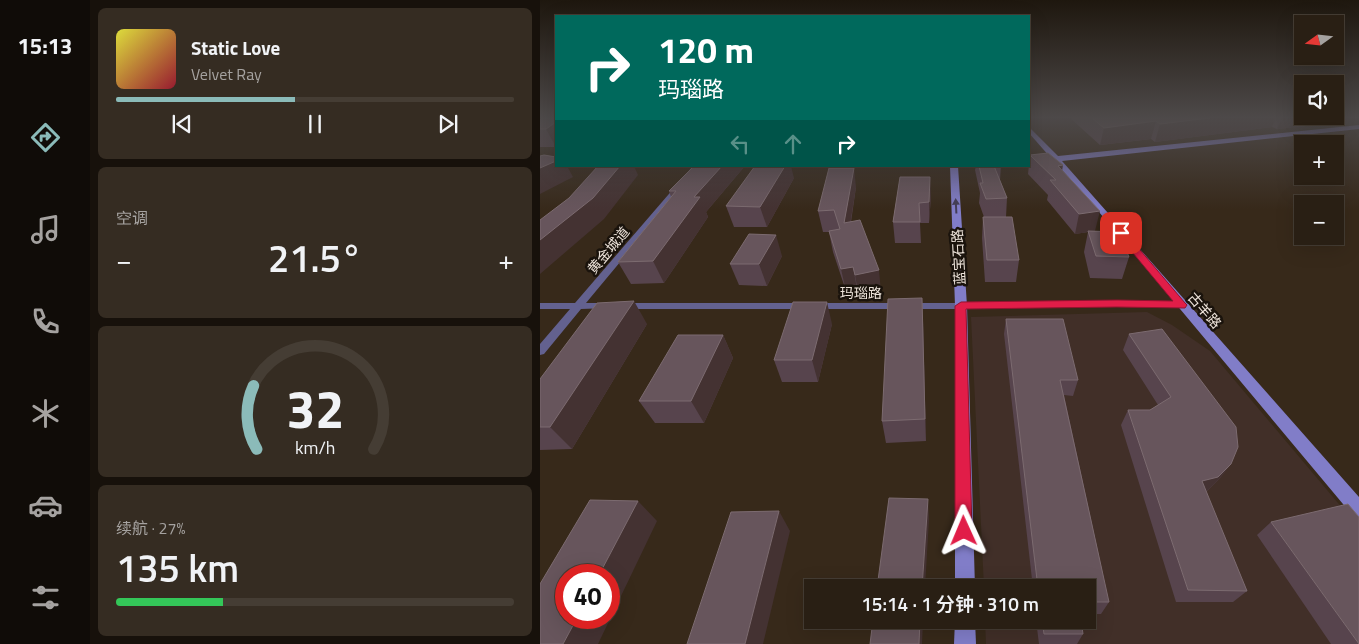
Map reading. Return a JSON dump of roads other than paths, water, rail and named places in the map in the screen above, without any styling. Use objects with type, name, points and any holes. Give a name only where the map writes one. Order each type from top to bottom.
[{"type":"street","name":"古羊路","points":[[1046,148],[1097,204],[1359,510]]},
{"type":"street","points":[[1030,159],[1055,159],[1156,148]]},
{"type":"street","name":"黄金城道","points":[[540,350],[695,167]]},
{"type":"street","name":"蓝宝石路","points":[[954,167],[961,306],[964,579]]},
{"type":"street","name":"玛瑙路","points":[[540,306],[961,306],[1117,303],[1182,305]]},
{"type":"street","points":[[965,629],[965,644]]}]
